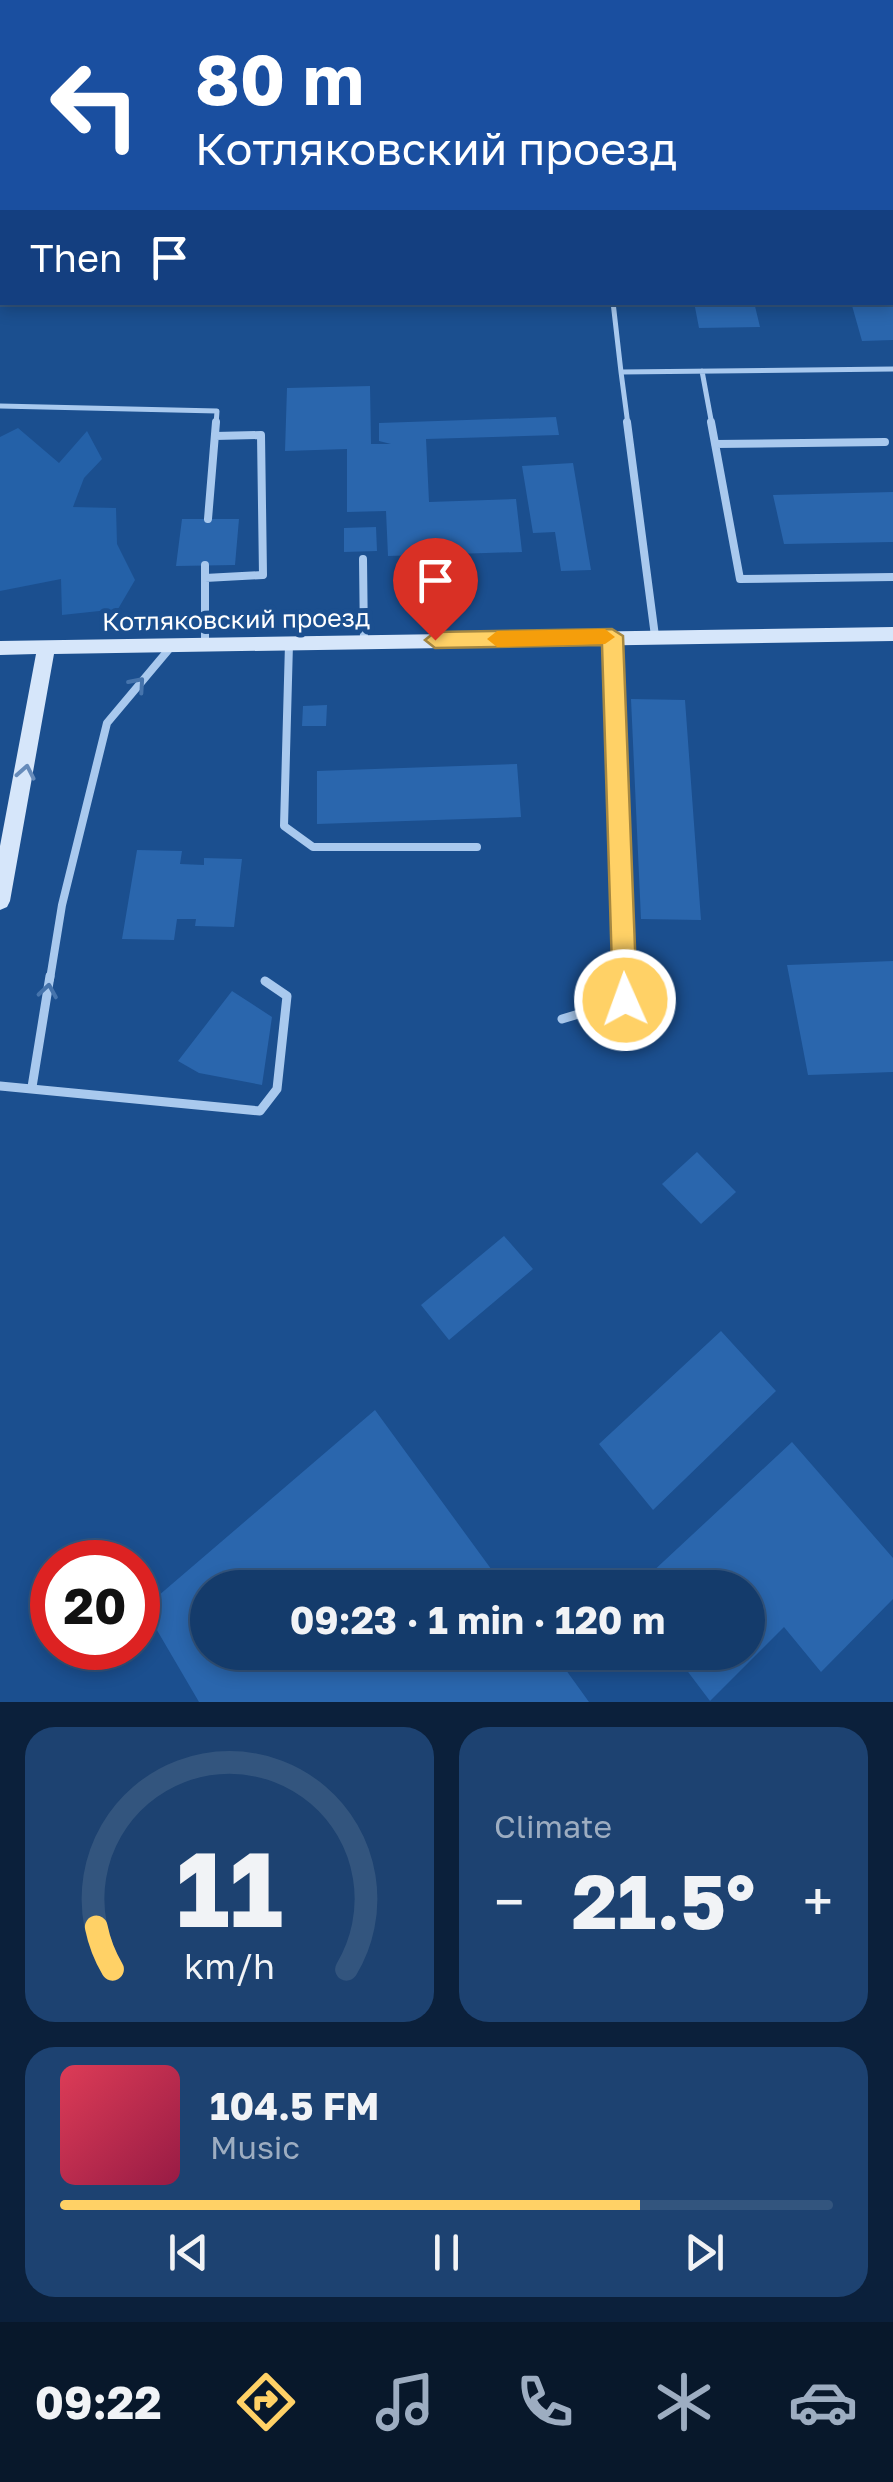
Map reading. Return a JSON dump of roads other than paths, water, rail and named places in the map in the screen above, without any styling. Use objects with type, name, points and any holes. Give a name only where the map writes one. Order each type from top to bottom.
[{"type":"main road","name":"Котляковский проезд","points":[[0,648],[893,634]]},
{"type":"main road","points":[[0,902],[46,648]]},
{"type":"lane","points":[[614,305],[655,636]]},
{"type":"lane","points":[[621,372],[893,369]]},
{"type":"lane","points":[[702,371],[740,579],[893,577]]},
{"type":"lane","points":[[0,406],[217,411],[208,519]]},
{"type":"lane","points":[[205,578],[263,574],[261,436],[215,436]]},
{"type":"lane","points":[[715,444],[885,442]]},
{"type":"lane","points":[[363,558],[364,642]]},
{"type":"lane","points":[[204,646],[205,566]]},
{"type":"lane","points":[[562,1019],[625,1000],[612,636]]},
{"type":"lane","points":[[289,644],[284,826],[313,847],[478,847]]},
{"type":"lane","points":[[32,1087],[62,905],[107,722],[171,647]]},
{"type":"lane","points":[[0,1086],[260,1110],[277,1089],[287,996],[265,981]]}]
